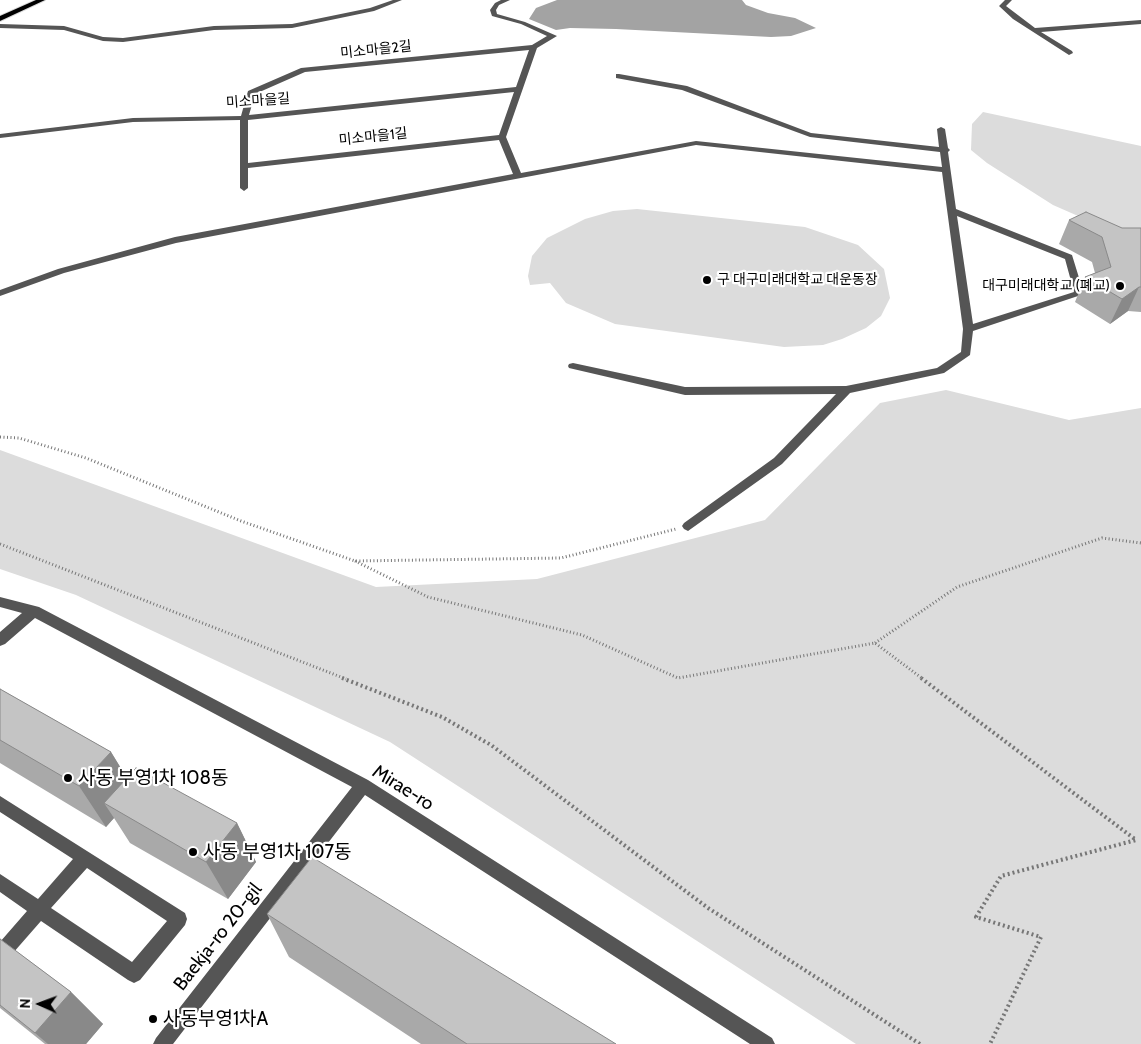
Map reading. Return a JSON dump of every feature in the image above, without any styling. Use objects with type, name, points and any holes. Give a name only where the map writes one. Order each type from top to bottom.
[{"type":"main road","points":[[0,19],[42,0]]},
{"type":"street","points":[[0,26],[64,28],[103,39],[123,40],[214,28],[292,26],[380,8],[399,0]]},
{"type":"street","points":[[507,0],[497,4],[493,10],[494,15],[523,23],[553,36],[534,47],[502,137],[518,175]]},
{"type":"street","points":[[1009,0],[1002,6],[1069,53]]},
{"type":"street","points":[[1035,30],[1141,22]]},
{"type":"street","name":"미소마을2길","points":[[244,118],[251,93],[304,70],[534,47]]},
{"type":"street","points":[[619,76],[684,88],[810,135],[946,150]]},
{"type":"street","name":"미소마을길","points":[[0,136],[133,120],[244,118],[519,89]]},
{"type":"street","points":[[244,118],[244,188]]},
{"type":"street","points":[[574,366],[685,391],[846,390],[940,371],[966,353],[968,329],[946,150],[941,129]]},
{"type":"street","name":"미소마을1길","points":[[244,166],[502,137]]},
{"type":"street","points":[[0,293],[61,271],[174,240],[696,143],[948,170]]},
{"type":"street","points":[[953,210],[1069,257],[1079,294],[968,329]]},
{"type":"street","points":[[688,526],[778,461],[846,390]]},
{"type":"street","name":"Mirae-ro","points":[[0,602],[34,611],[363,785],[766,1044]]},
{"type":"street","points":[[0,640],[34,611]]},
{"type":"street","name":"Baekja-ro 20-gil","points":[[162,1044],[363,785]]},
{"type":"street","points":[[0,803],[179,919],[134,974],[0,882]]},
{"type":"street","points":[[0,955],[85,858]]},
{"type":"path","points":[[0,437],[19,438],[86,458],[241,521],[355,561],[428,596],[582,634],[678,678],[875,643],[957,587],[1102,538],[1141,543]]},
{"type":"path","points":[[355,561],[561,558],[688,526]]},
{"type":"path","points":[[0,544],[442,717],[491,745],[708,908],[920,1044]]},
{"type":"path","points":[[875,643],[1136,840],[1002,876],[976,917],[1041,937],[990,1044]]},
{"type":"shaded area","points":[[557,0],[742,0],[746,5],[768,13],[795,18],[816,28],[791,36],[771,37],[616,29],[570,28],[556,30],[529,19],[536,8]]},
{"type":"shaded area","points":[[983,112],[1141,146],[1141,250],[1126,237],[1053,205],[987,163],[971,150],[972,124]]},
{"type":"shaded area","name":"구 대구미래대학교 대운동장","points":[[637,209],[805,227],[858,245],[884,269],[890,298],[881,316],[866,328],[823,345],[784,347],[615,324],[566,303],[550,283],[530,285],[528,276],[532,256],[547,238],[585,219],[613,211]]},
{"type":"shaded area","points":[[946,390],[1069,420],[1141,408],[1141,1044],[856,1044],[390,742],[76,595],[0,569],[0,450],[376,587],[537,579],[765,520],[880,403]]},
{"type":"building","points":[[1086,212],[1122,228],[1141,228],[1141,287],[1122,299],[1085,277],[1111,267],[1102,237],[1069,220]]},
{"type":"building","points":[[0,689],[111,752],[79,786],[0,740]]},
{"type":"building","points":[[136,768],[237,823],[206,862],[104,803]]},
{"type":"building","points":[[312,857],[616,1044],[467,1044],[267,914]]},
{"type":"building","points":[[0,939],[71,992],[35,1033],[0,1005]]},
{"type":"place","name":"구 대구미래대학교 대운동장","points":[[707,280]]},
{"type":"place","name":"대구미래대학교 (폐교)","points":[[1120,286]]},
{"type":"place","name":"사동 부영1차 108동","points":[[68,778]]},
{"type":"place","name":"사동 부영1차 107동","points":[[193,852]]},
{"type":"place","name":"사동부영1차A","points":[[153,1019]]}]
